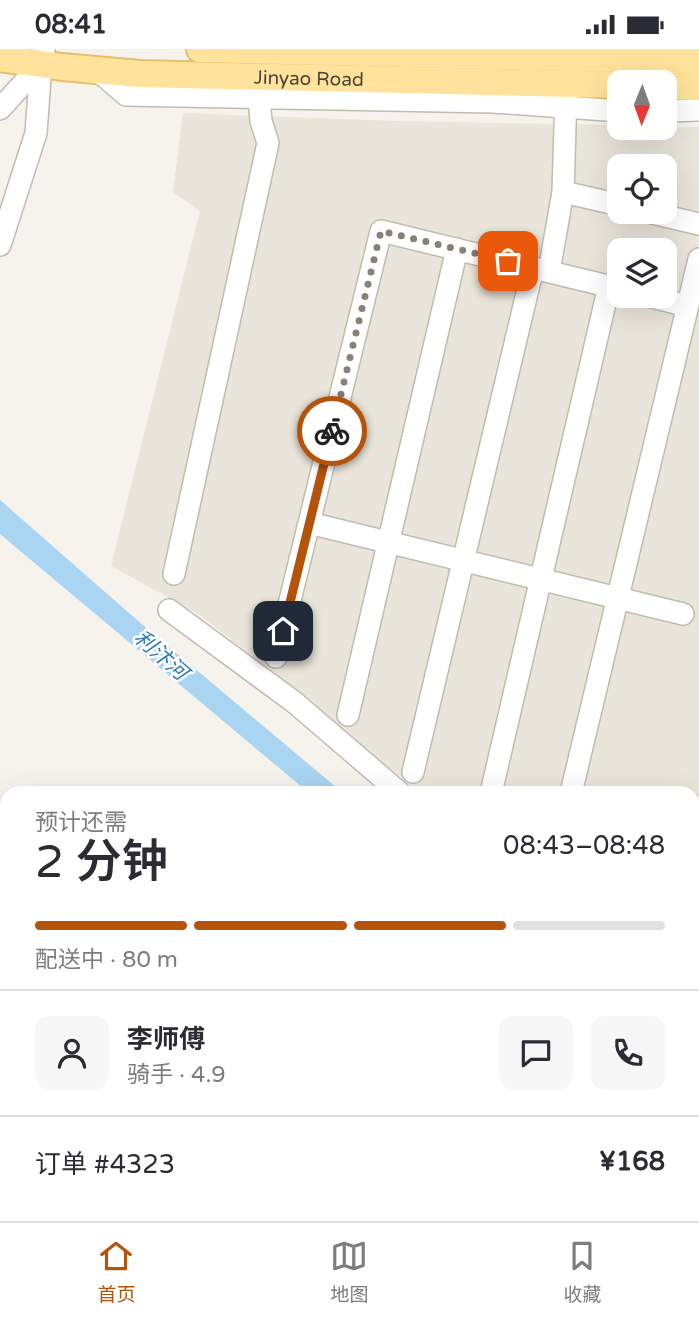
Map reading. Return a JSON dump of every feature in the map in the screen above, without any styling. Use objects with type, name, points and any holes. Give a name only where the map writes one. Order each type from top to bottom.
[{"type":"main road","name":"Jinyao Road","points":[[200,49],[697,57]]},
{"type":"main road","name":"Jinyao Road","points":[[0,58],[43,57],[97,70],[140,74],[566,96],[607,88]]},
{"type":"main road","points":[[677,86],[699,87]]},
{"type":"street","points":[[0,109],[43,57]]},
{"type":"street","points":[[0,245],[36,133],[43,57]]},
{"type":"street","points":[[97,70],[126,95],[493,102],[566,96],[607,107]]},
{"type":"street","points":[[413,772],[463,561],[563,192],[566,96]]},
{"type":"street","points":[[174,574],[268,143],[261,121],[259,98]]},
{"type":"street","points":[[677,111],[699,110]]},
{"type":"street","points":[[563,192],[607,202]]},
{"type":"street","points":[[677,219],[699,224]]},
{"type":"street","points":[[276,657],[381,231],[607,285]]},
{"type":"street","points":[[348,715],[457,249]]},
{"type":"street","points":[[573,786],[699,259]]},
{"type":"street","points":[[677,303],[688,306]]},
{"type":"street","points":[[493,786],[610,308]]},
{"type":"street","points":[[309,523],[683,614]]},
{"type":"street","points":[[169,610],[294,702],[392,786]]},
{"type":"shaded area","points":[[183,113],[607,125],[607,140],[677,140],[677,127],[699,127],[699,786],[412,786],[200,615],[111,566],[200,211],[173,192]]},
{"type":"water","name":"利汴河","points":[[0,500],[137,620],[335,786],[301,786],[0,534]]},
{"type":"way so far","points":[[332,431],[381,231],[508,261]]},
{"type":"route","points":[[283,631],[332,431]]}]
